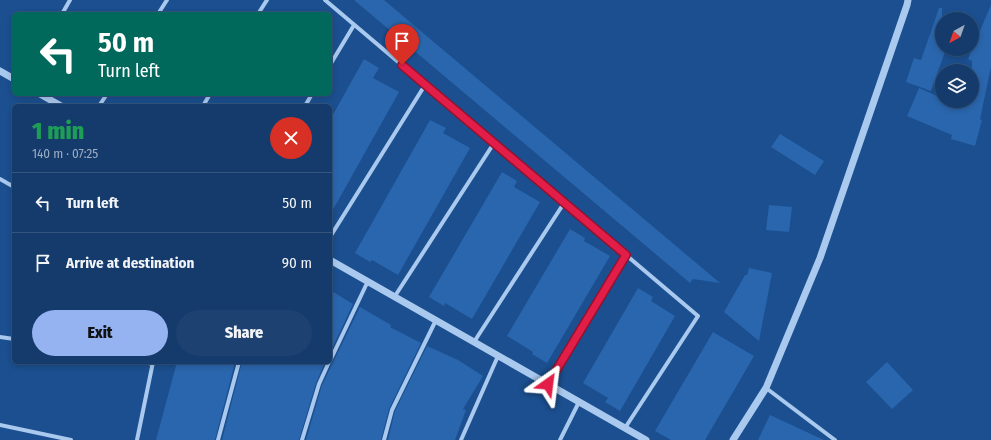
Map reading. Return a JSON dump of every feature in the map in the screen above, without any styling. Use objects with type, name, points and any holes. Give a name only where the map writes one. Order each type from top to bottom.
[{"type":"street","points":[[63,12],[70,0]]},
{"type":"street","points":[[159,12],[167,0]]},
{"type":"street","points":[[259,12],[267,0]]},
{"type":"street","points":[[325,0],[698,316],[624,428]]},
{"type":"street","points":[[733,440],[766,388],[820,258],[908,0]]},
{"type":"street","points":[[332,62],[354,25]]},
{"type":"street","points":[[0,71],[12,78]]},
{"type":"street","points":[[332,234],[425,85]]},
{"type":"street","points":[[44,96],[58,104]]},
{"type":"street","points":[[395,296],[494,143]]},
{"type":"street","points":[[0,179],[12,187]]},
{"type":"street","points":[[474,342],[564,203]]},
{"type":"street","points":[[548,384],[626,255]]},
{"type":"street","points":[[332,261],[646,440]]},
{"type":"street","points":[[332,357],[368,281]]},
{"type":"street","points":[[384,440],[392,410],[436,320]]},
{"type":"street","points":[[0,337],[12,339]]},
{"type":"street","points":[[461,440],[498,356]]},
{"type":"street","points":[[137,440],[153,364]]},
{"type":"street","points":[[218,440],[238,364]]},
{"type":"street","points":[[302,440],[319,384],[329,364]]},
{"type":"street","points":[[766,388],[835,440]]},
{"type":"street","points":[[560,440],[579,402]]},
{"type":"street","points":[[0,425],[71,440]]},
{"type":"building","points":[[354,0],[384,0],[720,283],[693,279],[690,283]]},
{"type":"building","points":[[991,5],[991,67],[980,119],[982,120],[975,146],[951,139],[952,135],[907,116],[919,88],[935,95],[935,108],[979,108],[979,64],[972,64],[972,61],[968,59],[969,56],[979,56],[979,33]]},
{"type":"building","points":[[939,8],[942,8],[942,12],[938,12]]},
{"type":"building","points":[[935,20],[935,56],[944,56],[941,64],[935,64],[935,80],[931,91],[906,82],[914,58],[921,60]]},
{"type":"building","points":[[364,59],[379,68],[373,78],[399,92],[332,211],[332,116]]},
{"type":"building","points":[[430,120],[446,128],[443,133],[470,148],[398,275],[372,260],[370,262],[355,253]]},
{"type":"building","points":[[780,134],[824,161],[815,175],[771,147]]},
{"type":"building","points":[[502,172],[517,181],[514,187],[540,202],[472,319],[445,303],[444,306],[429,297]]},
{"type":"building","points":[[769,205],[792,207],[789,232],[766,230]]},
{"type":"building","points":[[570,229],[585,238],[584,241],[610,256],[547,363],[532,354],[533,352],[507,336]]},
{"type":"building","points":[[749,268],[772,273],[759,341],[724,312],[745,275],[747,275]]},
{"type":"building","points":[[638,288],[653,297],[651,301],[675,316],[620,411],[605,402],[608,398],[583,383]]},
{"type":"building","points":[[332,291],[353,304],[332,349]]},
{"type":"building","points":[[360,307],[391,325],[390,327],[421,343],[389,409],[381,440],[306,440],[322,385]]},
{"type":"building","points":[[713,332],[754,356],[705,440],[671,440],[655,431]]},
{"type":"building","points":[[427,346],[458,360],[483,376],[463,409],[466,410],[455,440],[388,440],[395,411]]},
{"type":"building","points":[[887,362],[913,390],[892,409],[866,382]]},
{"type":"building","points":[[176,364],[234,364],[215,440],[156,440]]},
{"type":"building","points":[[241,364],[324,364],[316,383],[299,440],[222,440]]},
{"type":"building","points":[[770,415],[824,440],[758,440]]},
{"type":"route","points":[[402,65],[626,255],[548,384]]}]
